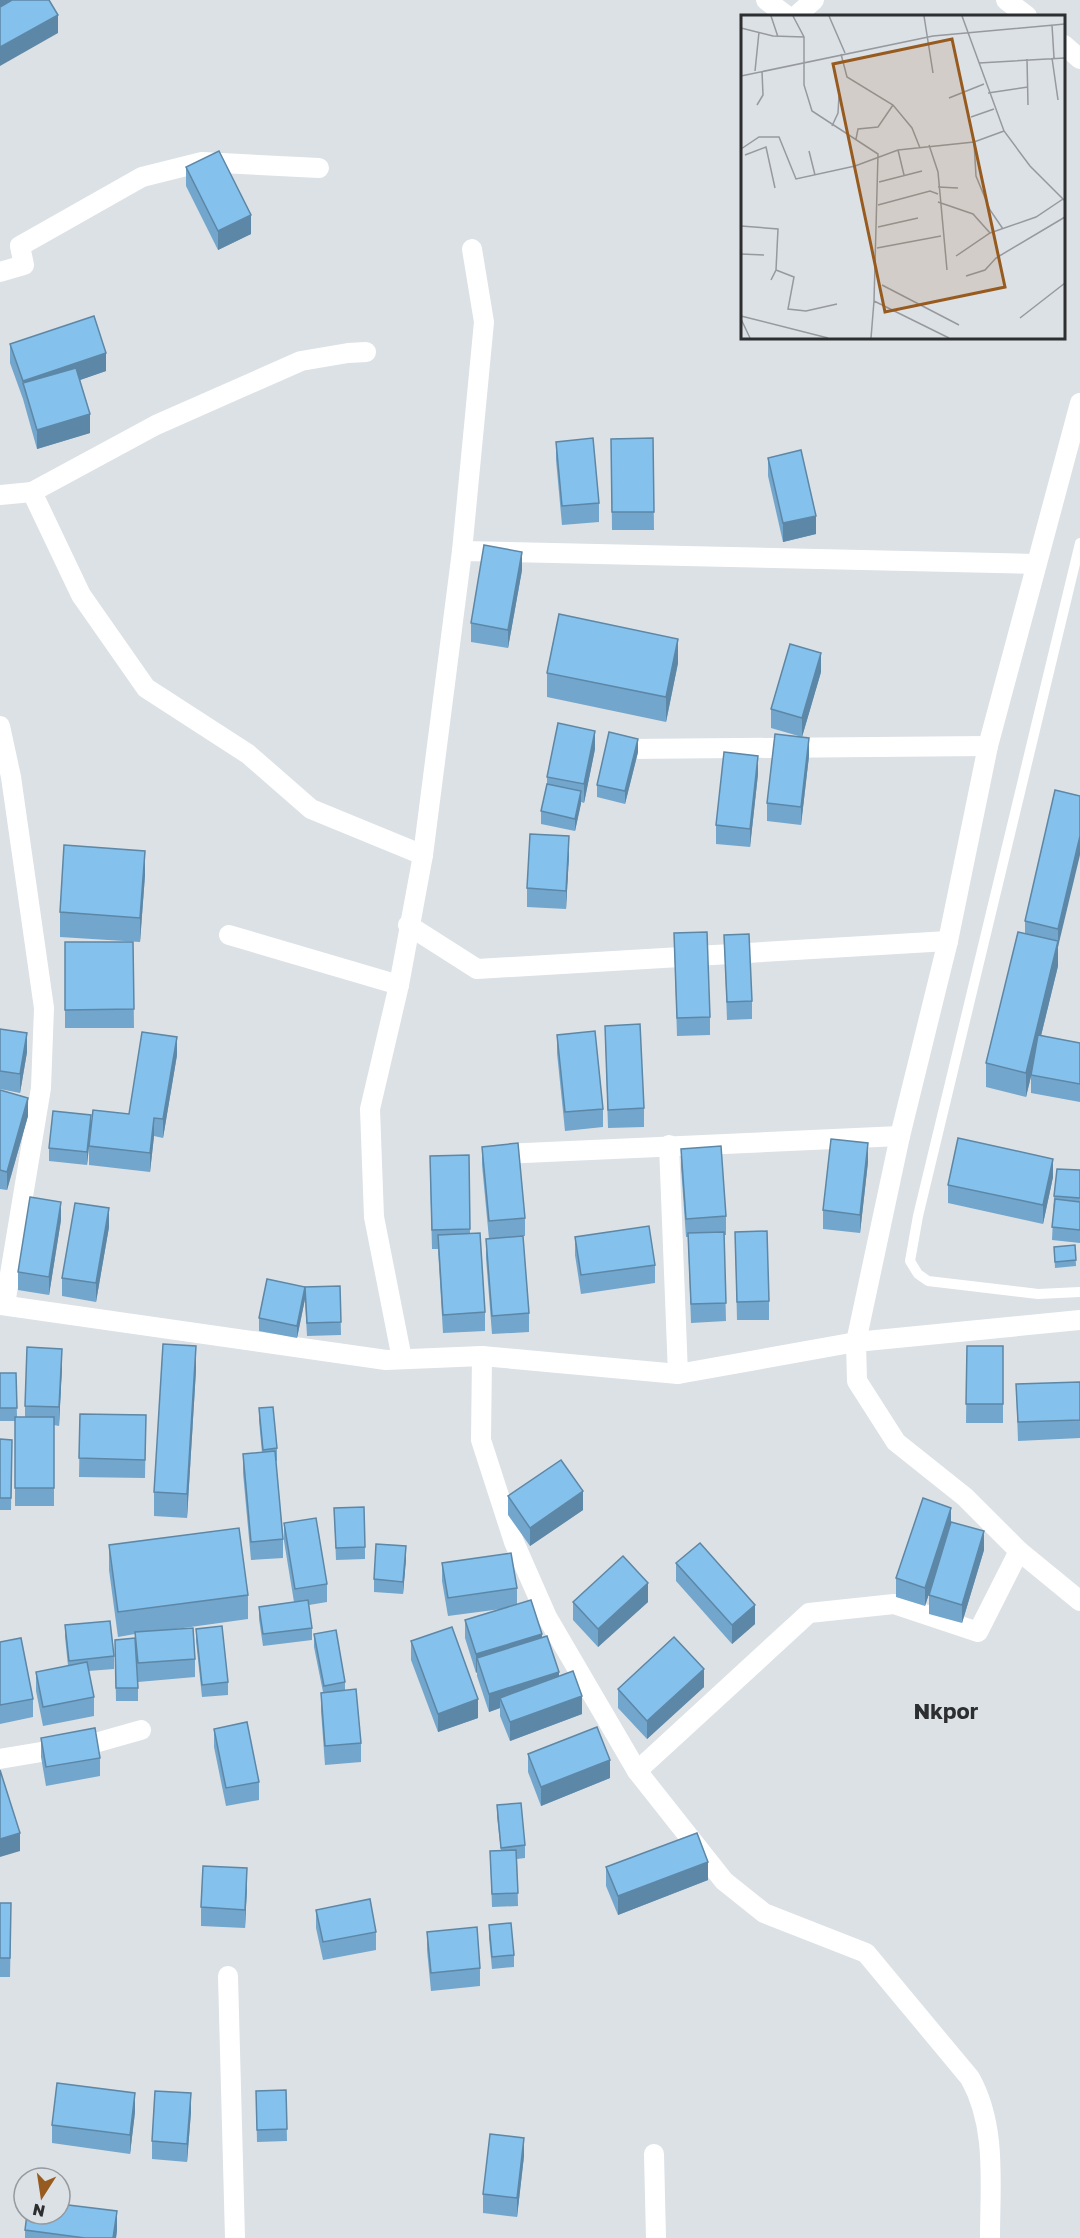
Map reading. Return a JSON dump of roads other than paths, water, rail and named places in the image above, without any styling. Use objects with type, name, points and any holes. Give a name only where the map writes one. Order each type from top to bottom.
[{"type":"street","points":[[766,0],[786,15]]},
{"type":"street","points":[[797,15],[814,0]]},
{"type":"street","points":[[1006,0],[1026,15]]},
{"type":"street","points":[[1065,46],[1080,59]]},
{"type":"street","points":[[0,272],[24,266],[20,246],[142,177],[202,162],[319,168]]},
{"type":"street","points":[[402,1359],[374,1217],[370,1109],[399,985],[408,925],[423,855],[462,551],[484,322],[472,249]]},
{"type":"street","points":[[0,495],[32,492],[156,425],[301,361],[348,352],[366,352]]},
{"type":"street","points":[[1080,403],[988,746],[948,941],[900,1136],[856,1342],[857,1381],[896,1442],[965,1497],[1018,1551],[1080,1601]]},
{"type":"street","points":[[32,492],[81,595],[146,688],[248,754],[311,809],[423,855]]},
{"type":"street","points":[[462,551],[1036,564]]},
{"type":"street","points":[[0,726],[11,777],[44,1008],[41,1088],[3,1305],[386,1360],[482,1356],[678,1374],[856,1342],[1080,1320]]},
{"type":"street","points":[[630,749],[988,746]]},
{"type":"street","points":[[408,925],[477,969],[948,941]]},
{"type":"street","points":[[229,935],[399,985]]},
{"type":"street","points":[[505,1154],[900,1136]]},
{"type":"street","points":[[669,1145],[678,1374]]},
{"type":"street","points":[[482,1356],[481,1440],[514,1542],[547,1617],[637,1771],[724,1881],[764,1913],[866,1953],[970,2078],[982,2100],[988,2126],[990,2238]]},
{"type":"street","points":[[637,1771],[808,1613],[894,1604],[978,1632],[1018,1551]]},
{"type":"street","points":[[0,1759],[95,1743],[141,1730]]},
{"type":"street","points":[[228,1976],[235,2238]]},
{"type":"street","points":[[654,2154],[656,2238]]},
{"type":"lane","points":[[1080,543],[918,1216],[910,1261],[918,1274],[928,1281],[1038,1294],[1080,1292]]},
{"type":"district","name":"Nkpor","points":[[946,1711]]}]
